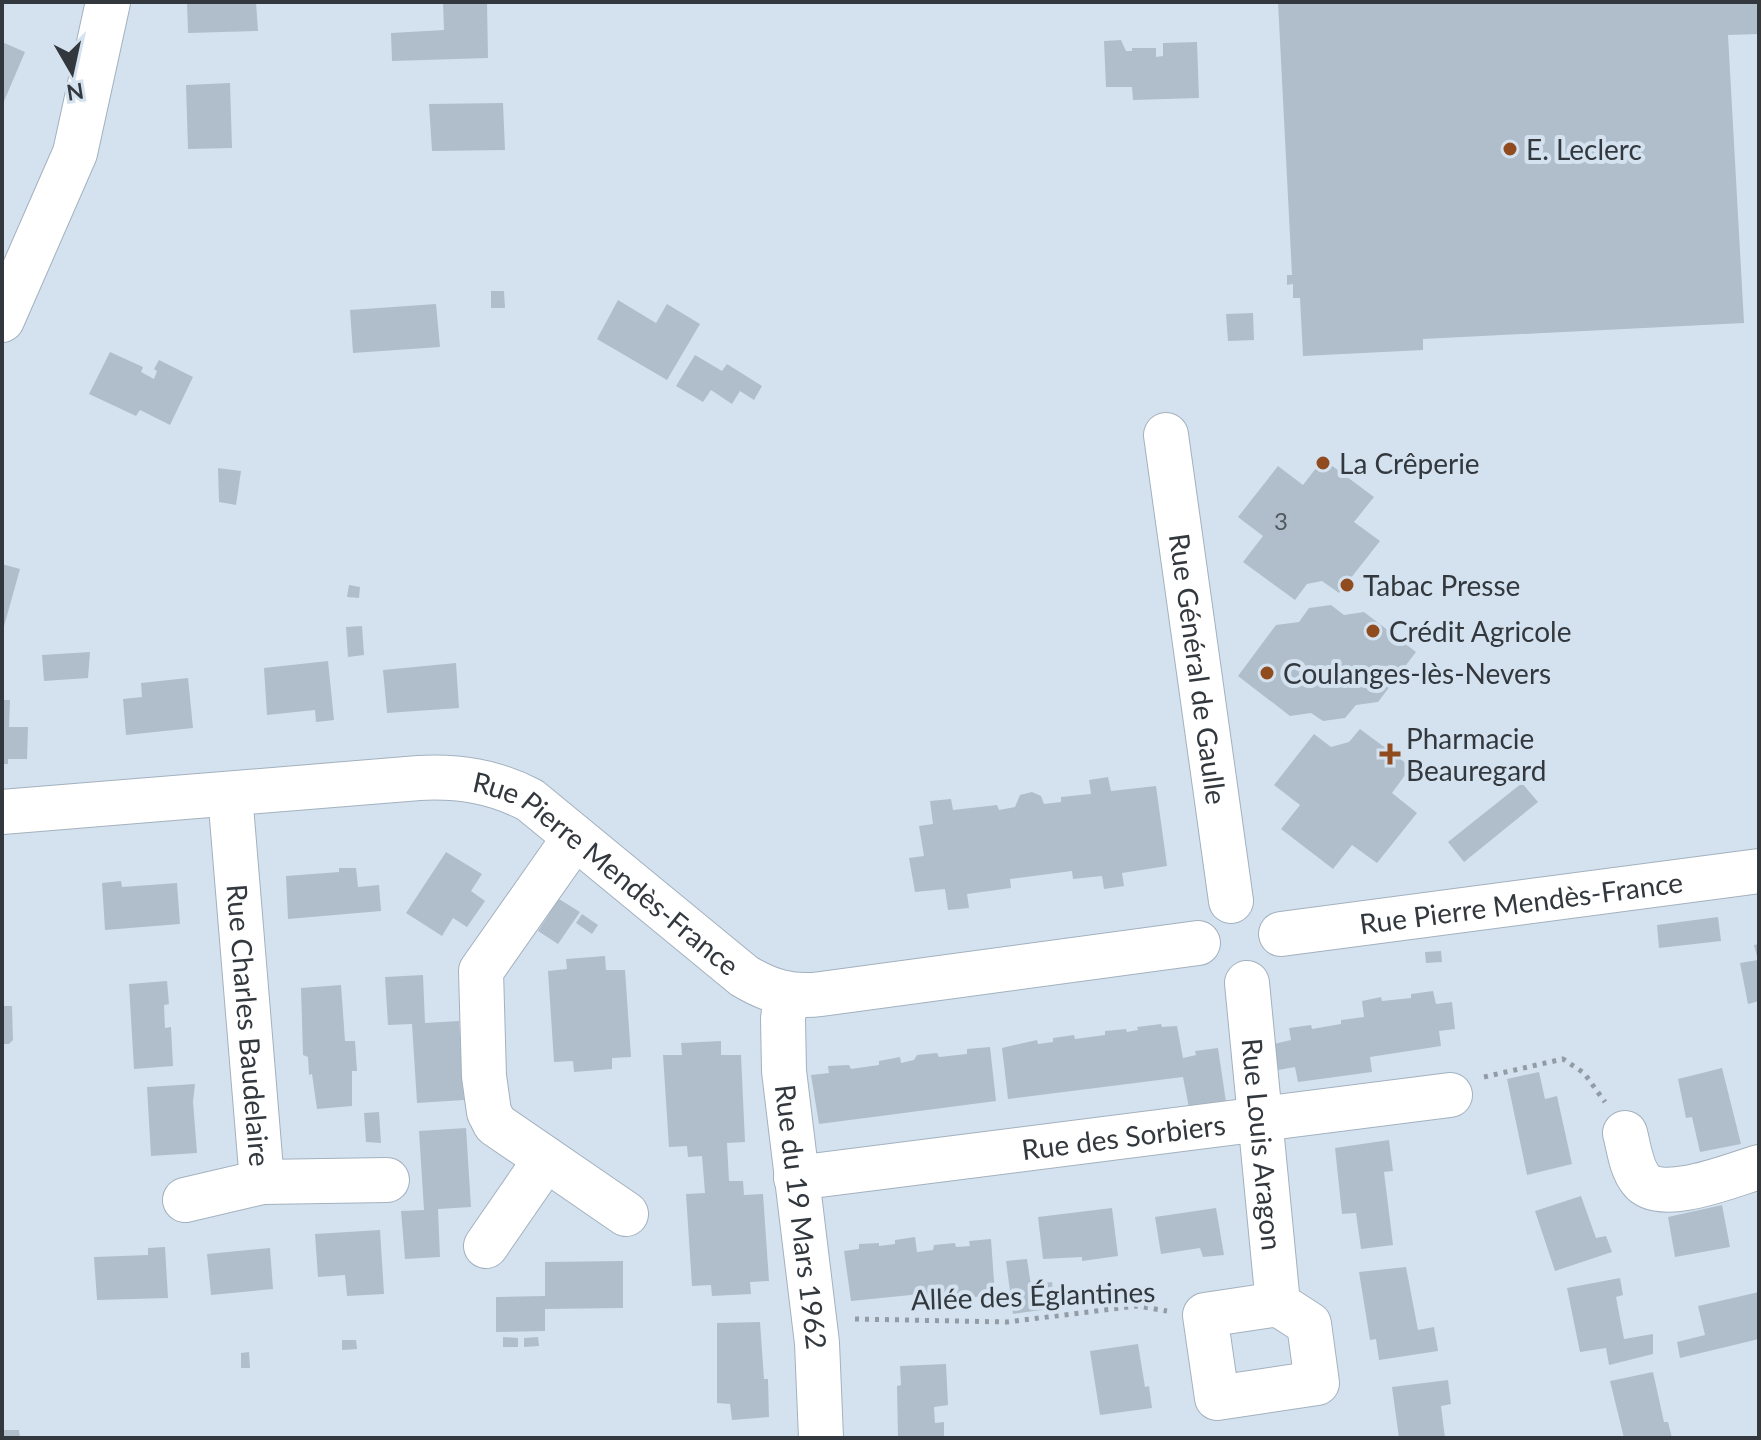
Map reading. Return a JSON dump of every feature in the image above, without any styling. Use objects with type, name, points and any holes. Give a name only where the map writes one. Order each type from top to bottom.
[{"type":"street","points":[[2,320],[75,153],[108,2]]},
{"type":"street","name":"Rue Général de Gaulle","points":[[1166,435],[1231,901]]},
{"type":"street","name":"Rue Pierre Mendès-France","points":[[2,812],[453,777],[479,780],[530,800],[744,976],[765,988],[786,994],[812,995],[1198,943]]},
{"type":"street","name":"Rue Charles Baudelaire","points":[[230,794],[262,1182],[387,1180]]},
{"type":"street","points":[[575,837],[481,971],[484,1076],[489,1112],[495,1124],[626,1214]]},
{"type":"street","name":"Rue Pierre Mendès-France","points":[[1281,934],[1759,871]]},
{"type":"street","points":[[1244,900],[1269,911],[1281,934],[1278,960],[1270,971],[1247,983],[1233,983],[1219,978],[1208,969],[1198,943],[1200,929],[1207,916],[1231,901],[1244,900]]},
{"type":"street","name":"Rue Louis Aragon","points":[[1247,983],[1278,1304]]},
{"type":"street","name":"Rue du 19 Mars 1962","points":[[786,994],[784,1071],[814,1318],[821,1438]]},
{"type":"street","name":"Rue des Sorbiers","points":[[796,1178],[1450,1095]]},
{"type":"street","points":[[1625,1133],[1636,1174],[1643,1184],[1658,1190],[1674,1191],[1759,1167]]},
{"type":"street","points":[[486,1246],[546,1159]]},
{"type":"street","points":[[185,1200],[262,1182]]},
{"type":"street","points":[[1278,1304],[1309,1324],[1317,1383],[1217,1398],[1205,1315],[1278,1304]]},
{"type":"path","points":[[1450,1095],[1461,1082],[1563,1059],[1584,1073],[1625,1133]]},
{"type":"path","name":"Allée des Églantines","points":[[814,1318],[1007,1322],[1137,1306],[1205,1315]]},
{"type":"building","points":[[187,2],[256,2],[258,31],[188,33]]},
{"type":"building","points":[[443,2],[487,2],[488,58],[392,61],[391,33],[444,30]]},
{"type":"building","name":"E. Leclerc","points":[[1278,2],[1759,2],[1759,34],[1728,35],[1744,323],[1423,339],[1423,350],[1303,356],[1300,298],[1293,298],[1293,284],[1287,285],[1287,275],[1292,275]]},
{"type":"building","points":[[1121,40],[1126,51],[1156,48],[1156,57],[1163,56],[1163,43],[1197,42],[1199,98],[1133,100],[1132,87],[1106,87],[1104,41]]},
{"type":"building","points":[[2,42],[25,52],[2,106]]},
{"type":"building","points":[[230,83],[232,148],[188,149],[186,85]]},
{"type":"building","points":[[503,103],[505,150],[432,151],[429,104]]},
{"type":"building","points":[[491,291],[504,291],[505,308],[491,308]]},
{"type":"building","points":[[618,300],[656,323],[667,304],[700,324],[667,380],[597,339]]},
{"type":"building","points":[[436,304],[440,347],[353,353],[350,310]]},
{"type":"building","points":[[1253,313],[1254,340],[1228,341],[1226,314]]},
{"type":"building","points":[[110,352],[143,367],[141,372],[154,379],[157,371],[154,369],[159,360],[193,377],[170,425],[140,410],[136,416],[89,394]]},
{"type":"building","points":[[695,355],[722,371],[727,364],[762,386],[754,400],[740,391],[732,404],[711,390],[703,402],[676,386]]},
{"type":"building","points":[[1323,459],[1374,497],[1354,522],[1380,541],[1339,593],[1322,581],[1307,584],[1295,600],[1243,562],[1263,536],[1238,517],[1278,466],[1303,485]]},
{"type":"building","points":[[218,468],[241,471],[236,505],[219,502]]},
{"type":"building","points":[[2,564],[20,569],[3,630],[2,630]]},
{"type":"building","points":[[349,585],[360,587],[359,598],[347,597]]},
{"type":"building","points":[[1331,605],[1344,615],[1364,612],[1416,652],[1378,702],[1356,705],[1345,718],[1323,721],[1311,713],[1290,716],[1238,676],[1276,625],[1299,622],[1309,608]]},
{"type":"building","points":[[362,626],[364,655],[348,657],[346,627]]},
{"type":"building","points":[[90,652],[88,678],[44,681],[42,655]]},
{"type":"building","points":[[328,661],[334,720],[316,722],[315,710],[267,715],[264,668]]},
{"type":"building","points":[[456,663],[459,708],[387,713],[383,670]]},
{"type":"building","points":[[188,678],[193,728],[126,735],[123,699],[142,697],[141,683]]},
{"type":"building","points":[[2,700],[10,700],[9,727],[28,727],[27,759],[8,759],[8,764],[2,764]]},
{"type":"building","points":[[1360,729],[1411,767],[1392,793],[1417,813],[1377,863],[1352,845],[1333,869],[1281,829],[1300,805],[1274,785],[1314,734],[1331,747],[1349,742]]},
{"type":"building","points":[[1108,777],[1111,791],[1156,786],[1167,866],[1122,873],[1124,886],[1104,889],[1102,876],[1073,879],[1072,871],[1010,879],[1011,888],[967,894],[969,908],[948,910],[945,889],[915,892],[909,858],[924,856],[919,826],[933,824],[930,801],[951,799],[953,810],[997,805],[999,810],[1015,807],[1020,795],[1032,792],[1041,796],[1044,804],[1061,802],[1061,797],[1091,794],[1089,780]]},
{"type":"building","points":[[1522,783],[1538,802],[1464,862],[1448,842]]},
{"type":"building","points":[[446,852],[482,874],[471,891],[485,901],[467,927],[453,918],[442,936],[406,913]]},
{"type":"building","points":[[339,868],[356,868],[358,887],[379,885],[381,911],[288,919],[286,876],[339,872]]},
{"type":"building","points":[[121,881],[122,887],[177,883],[180,924],[105,930],[102,883]]},
{"type":"building","points":[[559,899],[580,912],[558,944],[538,931]]},
{"type":"building","points":[[582,914],[598,925],[592,934],[576,923]]},
{"type":"building","points":[[1718,917],[1721,941],[1659,948],[1657,925]]},
{"type":"building","points":[[1759,944],[1759,1001],[1748,1004],[1740,963],[1758,960],[1754,945]]},
{"type":"building","points":[[1441,951],[1442,962],[1426,963],[1425,952]]},
{"type":"building","points":[[605,956],[606,970],[625,970],[631,1057],[612,1058],[612,1069],[574,1072],[573,1061],[554,1062],[548,971],[567,969],[566,959]]},
{"type":"building","points":[[423,975],[425,1023],[459,1021],[464,1100],[417,1103],[412,1024],[388,1025],[385,977]]},
{"type":"building","points":[[167,981],[169,1004],[164,1005],[165,1028],[171,1027],[173,1066],[134,1069],[129,984]]},
{"type":"building","points":[[341,985],[345,1041],[355,1041],[357,1071],[352,1071],[352,1106],[317,1109],[308,1057],[303,1055],[301,988]]},
{"type":"building","points":[[1433,991],[1436,1004],[1452,1002],[1455,1029],[1439,1031],[1441,1046],[1370,1057],[1372,1072],[1298,1082],[1295,1067],[1278,1070],[1274,1044],[1291,1040],[1289,1028],[1311,1025],[1312,1029],[1341,1024],[1341,1020],[1364,1017],[1362,1001],[1381,997],[1382,1001],[1411,998],[1411,994]]},
{"type":"building","points":[[2,1006],[12,1006],[13,1040],[9,1044],[2,1044]]},
{"type":"building","points":[[1161,1024],[1162,1027],[1177,1026],[1183,1058],[1196,1055],[1195,1051],[1218,1048],[1226,1102],[1189,1108],[1183,1077],[1008,1099],[1002,1048],[1037,1040],[1038,1044],[1053,1042],[1053,1038],[1074,1035],[1075,1039],[1105,1035],[1105,1031],[1126,1029],[1127,1032],[1138,1030],[1137,1027]]},
{"type":"building","points":[[721,1041],[721,1055],[741,1055],[745,1142],[727,1143],[729,1181],[743,1181],[744,1195],[763,1194],[769,1281],[750,1282],[751,1294],[712,1296],[711,1285],[692,1286],[686,1194],[705,1193],[702,1156],[688,1157],[687,1146],[669,1147],[663,1055],[682,1055],[681,1043]]},
{"type":"building","points":[[990,1047],[996,1101],[819,1124],[811,1075],[829,1073],[828,1066],[849,1065],[851,1069],[879,1065],[879,1061],[900,1057],[901,1063],[914,1060],[917,1055],[937,1053],[939,1057],[967,1054],[967,1049]]},
{"type":"building","points":[[1722,1068],[1741,1144],[1700,1152],[1692,1117],[1686,1118],[1678,1079]]},
{"type":"building","points":[[1539,1072],[1545,1099],[1557,1096],[1572,1164],[1527,1175],[1507,1079]]},
{"type":"building","points":[[195,1084],[193,1102],[197,1153],[151,1156],[147,1087]]},
{"type":"building","points":[[379,1112],[381,1143],[366,1142],[364,1113]]},
{"type":"building","points":[[466,1128],[471,1207],[438,1209],[440,1257],[405,1259],[401,1211],[424,1210],[419,1131]]},
{"type":"building","points":[[1389,1140],[1393,1171],[1384,1172],[1393,1245],[1361,1249],[1356,1213],[1342,1214],[1335,1148]]},
{"type":"building","points":[[1581,1196],[1596,1238],[1606,1236],[1612,1252],[1555,1271],[1535,1211]]},
{"type":"building","points":[[1722,1205],[1730,1247],[1675,1257],[1668,1217]]},
{"type":"building","points":[[1112,1208],[1118,1256],[1082,1261],[1082,1257],[1043,1259],[1038,1217]]},
{"type":"building","points":[[1216,1208],[1224,1255],[1203,1257],[1200,1248],[1161,1254],[1155,1217]]},
{"type":"building","points":[[380,1230],[384,1294],[347,1296],[345,1275],[318,1277],[315,1234]]},
{"type":"building","points":[[915,1237],[917,1252],[933,1250],[934,1245],[955,1243],[956,1247],[970,1246],[969,1241],[991,1239],[995,1295],[924,1302],[921,1294],[851,1301],[844,1251],[859,1249],[859,1244],[895,1244],[895,1240]]},
{"type":"building","points":[[165,1247],[168,1298],[97,1300],[94,1257],[148,1255],[148,1248]]},
{"type":"building","points":[[270,1248],[273,1289],[211,1295],[207,1254]]},
{"type":"building","points":[[1027,1259],[1031,1285],[1052,1282],[1055,1308],[1013,1314],[1006,1261]]},
{"type":"building","points":[[623,1261],[623,1308],[545,1309],[545,1331],[496,1332],[496,1297],[545,1296],[545,1262]]},
{"type":"building","points":[[1406,1267],[1418,1330],[1434,1327],[1438,1351],[1379,1360],[1376,1339],[1370,1340],[1359,1272]]},
{"type":"building","points":[[1620,1278],[1623,1295],[1616,1297],[1624,1339],[1653,1334],[1653,1354],[1609,1365],[1606,1348],[1580,1352],[1567,1288]]},
{"type":"building","points":[[1759,1292],[1759,1339],[1680,1358],[1677,1342],[1705,1335],[1698,1306]]},
{"type":"building","points":[[760,1322],[764,1379],[768,1379],[769,1417],[732,1420],[730,1404],[717,1403],[717,1323]]},
{"type":"building","points":[[503,1337],[518,1338],[518,1347],[503,1347]]},
{"type":"building","points":[[538,1337],[539,1346],[524,1347],[524,1338]]},
{"type":"building","points":[[342,1340],[356,1340],[357,1349],[342,1350]]},
{"type":"building","points":[[1138,1344],[1152,1408],[1100,1415],[1090,1351]]},
{"type":"building","points":[[249,1352],[250,1368],[241,1368],[241,1353]]},
{"type":"building","points":[[946,1364],[948,1405],[934,1407],[935,1423],[944,1422],[944,1438],[898,1438],[897,1386],[901,1385],[900,1366]]},
{"type":"building","points":[[1653,1372],[1664,1422],[1668,1422],[1672,1438],[1624,1438],[1610,1381]]},
{"type":"building","points":[[1448,1380],[1451,1404],[1441,1406],[1445,1438],[1399,1438],[1392,1387]]},
{"type":"building","points":[[2,1430],[19,1430],[20,1438],[2,1438]]},
{"type":"place","name":"E. Leclerc","points":[[1510,149]]},
{"type":"place","name":"La Crêperie","points":[[1323,463]]},
{"type":"place","name":"Tabac Presse","points":[[1347,585]]},
{"type":"place","name":"Crédit Agricole","points":[[1373,631]]},
{"type":"place","name":"Coulanges-lès-Nevers","points":[[1267,673]]},
{"type":"place","name":"Pharmacie Beauregard","points":[[1390,754]]}]
